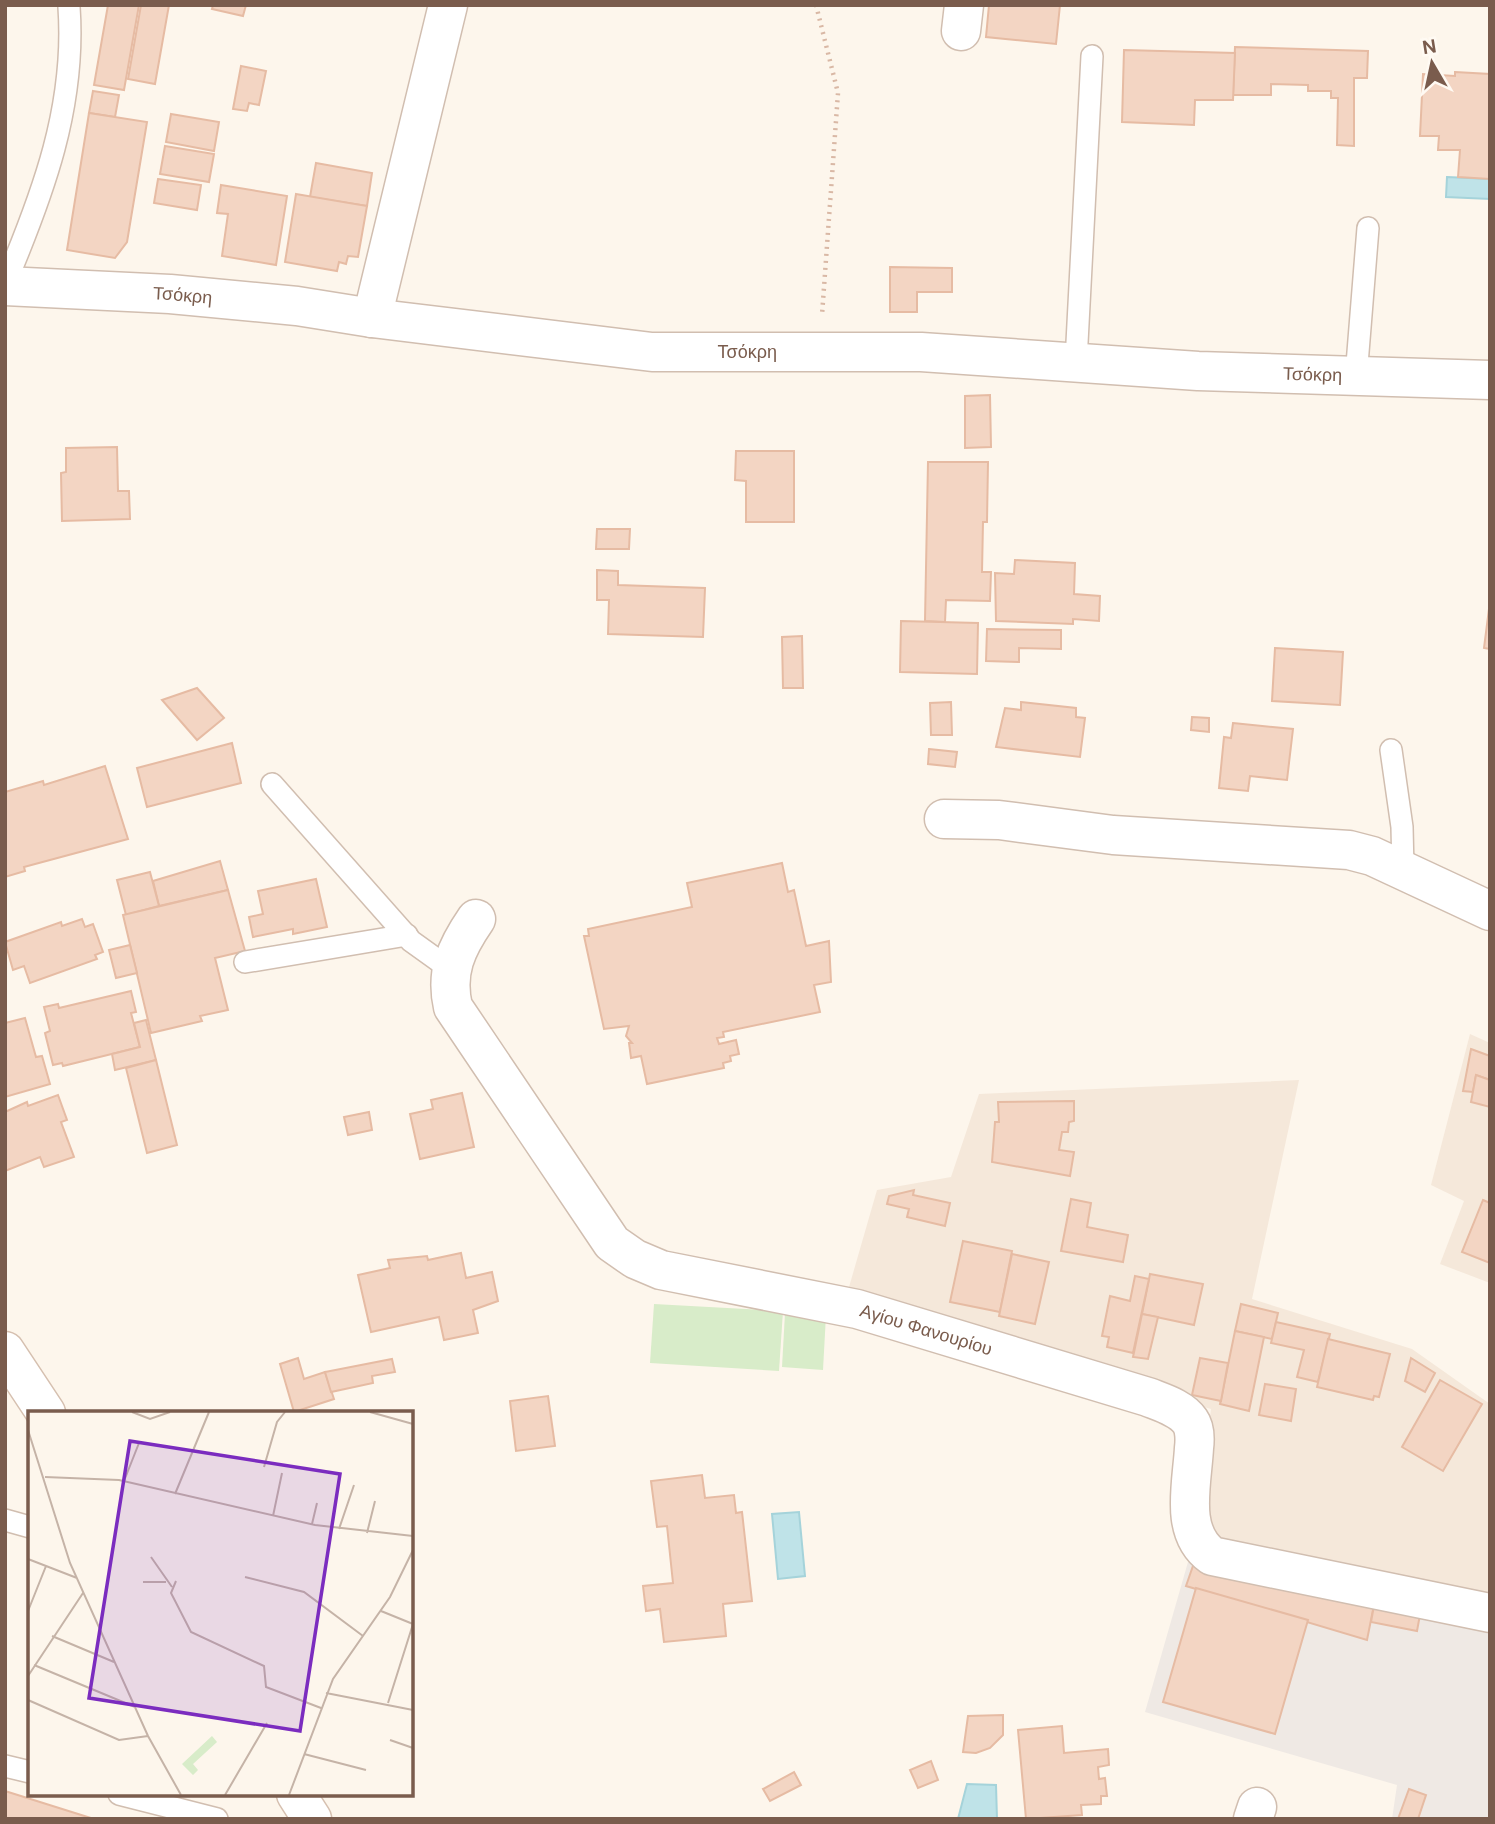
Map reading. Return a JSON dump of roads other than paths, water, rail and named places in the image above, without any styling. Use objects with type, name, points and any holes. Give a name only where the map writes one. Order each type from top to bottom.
[{"type":"street","points":[[372,318],[448,5]]},
{"type":"street","name":"Τσόκρη","points":[[5,285],[170,294],[297,306],[372,318],[652,352],[921,352],[1356,377],[1490,380]]},
{"type":"street","points":[[944,819],[999,820],[1113,835],[1349,850],[1403,870],[1490,911]]},
{"type":"street","name":"Αγίου Φανουρίου","points":[[476,919],[461,942],[450,969],[448,987],[453,1007],[612,1242],[635,1259],[661,1270],[857,1309],[1148,1396],[1178,1410],[1192,1423],[1193,1535],[1200,1547],[1212,1556],[1490,1613]]},
{"type":"street","points":[[5,1351],[45,1411]]},
{"type":"street","points":[[297,1796],[312,1819]]},
{"type":"lane","points":[[5,285],[38,205],[54,156],[69,72],[69,7]]},
{"type":"lane","points":[[1076,362],[1092,56]]},
{"type":"lane","points":[[1356,377],[1368,228]]},
{"type":"lane","points":[[1391,750],[1402,827],[1403,870]]},
{"type":"lane","points":[[272,784],[407,935],[450,969]]},
{"type":"lane","points":[[245,962],[407,935]]},
{"type":"lane","points":[[5,1520],[28,1526]]},
{"type":"lane","points":[[5,1766],[28,1772]]},
{"type":"lane","points":[[127,1796],[217,1819]]},
{"type":"water","points":[[1447,177],[1490,179],[1490,199],[1446,197]]},
{"type":"water","points":[[799,1512],[805,1576],[778,1579],[772,1514]]},
{"type":"water","points":[[967,1784],[996,1785],[997,1819],[958,1819]]}]
